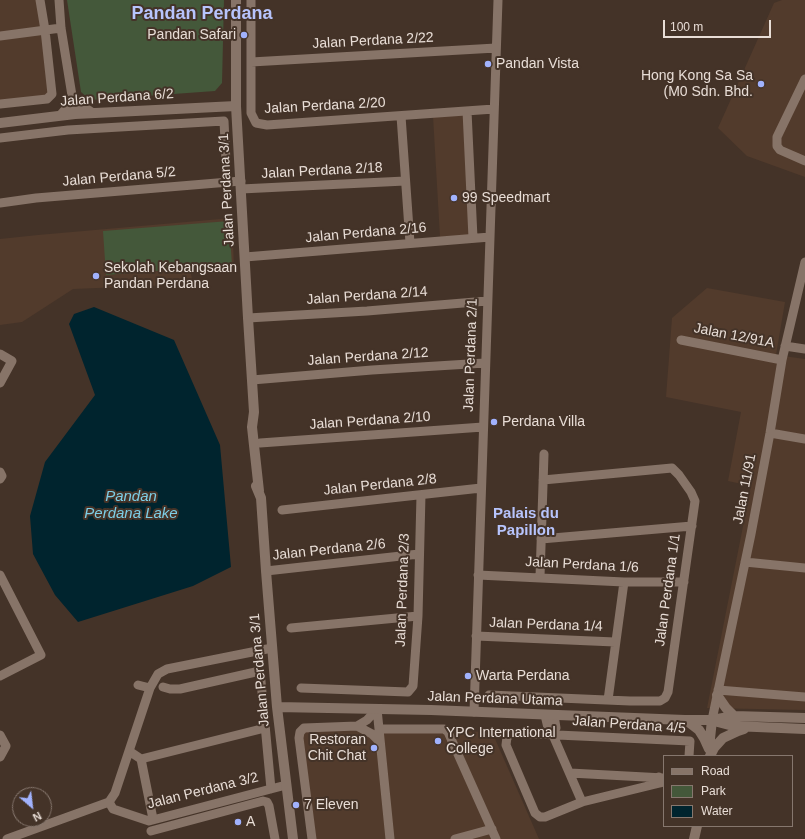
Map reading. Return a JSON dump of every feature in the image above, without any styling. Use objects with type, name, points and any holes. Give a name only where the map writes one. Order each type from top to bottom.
[{"type":"street","points":[[0,104],[47,99],[52,94],[40,0]]},
{"type":"street","points":[[58,0],[75,114]]},
{"type":"street","name":"Jalan Perdana 3/1","points":[[236,0],[236,106],[252,380],[253,422],[249,434],[254,480],[260,495],[277,707],[293,839]]},
{"type":"street","name":"Jalan Perdana 2/20","points":[[251,0],[251,113],[256,123],[267,126],[494,109]]},
{"type":"street","name":"Jalan Perdana 2/1","points":[[474,712],[498,0]]},
{"type":"street","points":[[0,36],[61,28]]},
{"type":"street","name":"Jalan Perdana 2/22","points":[[251,62],[496,48]]},
{"type":"street","points":[[805,79],[777,137],[777,146],[780,150],[805,161]]},
{"type":"street","points":[[73,97],[83,108],[92,113]]},
{"type":"street","points":[[61,115],[68,107],[73,97]]},
{"type":"street","name":"Jalan Perdana 6/2","points":[[0,123],[61,115],[236,106]]},
{"type":"street","points":[[467,111],[473,238]]},
{"type":"street","points":[[401,116],[410,243]]},
{"type":"street","points":[[0,138],[68,130],[224,121],[227,182]]},
{"type":"street","name":"Jalan Perdana 2/18","points":[[241,185],[406,180]]},
{"type":"street","name":"Jalan Perdana 5/2","points":[[0,203],[36,198],[227,182],[241,185]]},
{"type":"street","name":"Jalan Perdana 2/16","points":[[245,256],[490,237]]},
{"type":"street","name":"Jalan 11/91","points":[[712,720],[745,562],[770,433],[782,360],[805,262]]},
{"type":"street","name":"Jalan Perdana 2/14","points":[[248,318],[367,311],[487,301]]},
{"type":"street","name":"Jalan 12/91A","points":[[681,340],[782,360]]},
{"type":"street","points":[[785,346],[805,349]]},
{"type":"street","points":[[0,354],[12,361],[0,383]]},
{"type":"street","name":"Jalan Perdana 2/12","points":[[252,380],[372,370],[485,363]]},
{"type":"street","name":"Jalan Perdana 3/1","points":[[253,422],[258,426],[260,443],[263,492],[260,495]]},
{"type":"street","name":"Jalan Perdana 2/10","points":[[260,443],[483,427]]},
{"type":"street","points":[[770,433],[805,439]]},
{"type":"street","points":[[540,577],[544,454]]},
{"type":"street","name":"Jalan Perdana 1/1","points":[[489,696],[660,701],[665,698],[668,692],[695,502],[685,484],[672,468],[543,480]]},
{"type":"street","points":[[0,472],[2,476],[0,479]]},
{"type":"street","name":"Jalan Perdana 2/8","points":[[282,510],[481,488]]},
{"type":"street","name":"Jalan Perdana 2/3","points":[[301,688],[408,692],[413,686],[418,616],[421,495]]},
{"type":"street","points":[[541,539],[692,526]]},
{"type":"street","name":"Jalan Perdana 2/6","points":[[266,571],[419,554]]},
{"type":"street","points":[[745,562],[805,568]]},
{"type":"street","points":[[0,575],[41,655],[0,676]]},
{"type":"street","name":"Jalan Perdana 1/6","points":[[478,575],[624,582],[684,582]]},
{"type":"street","points":[[608,700],[624,582]]},
{"type":"street","points":[[291,628],[418,616]]},
{"type":"street","name":"Jalan Perdana 1/4","points":[[476,636],[615,642]]},
{"type":"street","points":[[7,839],[109,802],[115,793],[150,688],[158,674],[167,669],[272,648]]},
{"type":"street","points":[[163,687],[180,689],[260,671],[271,789]]},
{"type":"street","points":[[138,685],[150,688]]},
{"type":"street","points":[[717,692],[805,697]]},
{"type":"street","points":[[717,692],[726,708],[734,716]]},
{"type":"street","name":"Jalan Perdana Utama","points":[[277,707],[474,712],[685,720],[712,720],[734,716],[805,718]]},
{"type":"street","points":[[312,839],[299,738],[300,732],[304,728],[357,726],[367,720],[377,709]]},
{"type":"street","points":[[377,709],[390,839]]},
{"type":"street","points":[[549,715],[548,728],[552,733],[582,802]]},
{"type":"street","points":[[685,720],[699,730],[704,738],[709,754]]},
{"type":"street","points":[[709,754],[712,720]]},
{"type":"street","name":"Jalan Perdana Utama","points":[[712,720],[733,726],[805,728]]},
{"type":"street","points":[[357,726],[372,734],[380,742]]},
{"type":"street","points":[[709,754],[724,738],[738,731],[752,727]]},
{"type":"street","points":[[141,759],[265,728]]},
{"type":"street","points":[[379,729],[444,729],[448,732],[496,839]]},
{"type":"street","points":[[552,733],[513,733],[507,737],[506,745],[535,813],[540,817],[545,817],[582,802],[660,783],[662,778],[570,773]]},
{"type":"street","name":"Jalan Perdana 4/5","points":[[552,733],[690,740],[689,755]]},
{"type":"street","points":[[0,735],[6,746],[0,757]]},
{"type":"street","points":[[129,751],[141,759],[152,835],[263,801],[267,802],[269,806],[275,839]]},
{"type":"street","name":"Jalan Perdana 3/2","points":[[109,802],[113,809],[151,820],[286,785]]},
{"type":"street","points":[[694,839],[697,827]]},
{"type":"street","points":[[455,839],[492,830]]},
{"type":"shaded area","points":[[0,0],[39,0],[49,93],[45,96],[0,101]]},
{"type":"shaded area","points":[[782,0],[805,0],[805,177],[747,156],[718,128],[774,3]]},
{"type":"shaded area","points":[[465,114],[470,235],[440,237],[433,116]]},
{"type":"shaded area","name":"Sekolah Kebangsaan Pandan Perdana","points":[[232,218],[234,267],[190,269],[193,284],[73,289],[22,322],[0,325],[0,239]]},
{"type":"shaded area","points":[[707,288],[785,302],[776,355],[805,359],[805,710],[707,708],[751,486],[728,481],[741,412],[666,397],[672,318]]},
{"type":"shaded area","points":[[356,729],[492,732],[539,839],[316,839],[302,734],[305,731]]},
{"type":"green space","points":[[67,0],[224,0],[222,83],[215,91],[90,100],[81,92]]},
{"type":"green space","points":[[229,221],[232,265],[106,275],[103,231]]},
{"type":"water","name":"Pandan Perdana Lake","points":[[94,307],[174,340],[220,445],[231,567],[193,586],[78,622],[55,595],[33,554],[30,516],[45,462],[95,395],[69,324],[74,314]]},
{"type":"place","name":"Pandan Safari","points":[[244,35]]},
{"type":"place","name":"Pandan Vista","points":[[488,64]]},
{"type":"place","name":"Hong Kong Sa Sa (M0 Sdn. Bhd.","points":[[761,84]]},
{"type":"place","name":"99 Speedmart","points":[[454,198]]},
{"type":"place","name":"Sekolah Kebangsaan Pandan Perdana","points":[[96,276]]},
{"type":"place","name":"Perdana Villa","points":[[494,422]]},
{"type":"place","name":"Warta Perdana","points":[[468,676]]},
{"type":"place","name":"YPC International College","points":[[438,741]]},
{"type":"place","name":"Restoran Chit Chat","points":[[374,748]]},
{"type":"place","name":"7 Eleven","points":[[296,805]]},
{"type":"place","name":"A","points":[[238,822]]},
{"type":"district","name":"Pandan Perdana","points":[[202,14]]},
{"type":"district","name":"Palais du Papillon","points":[[526,522]]}]
